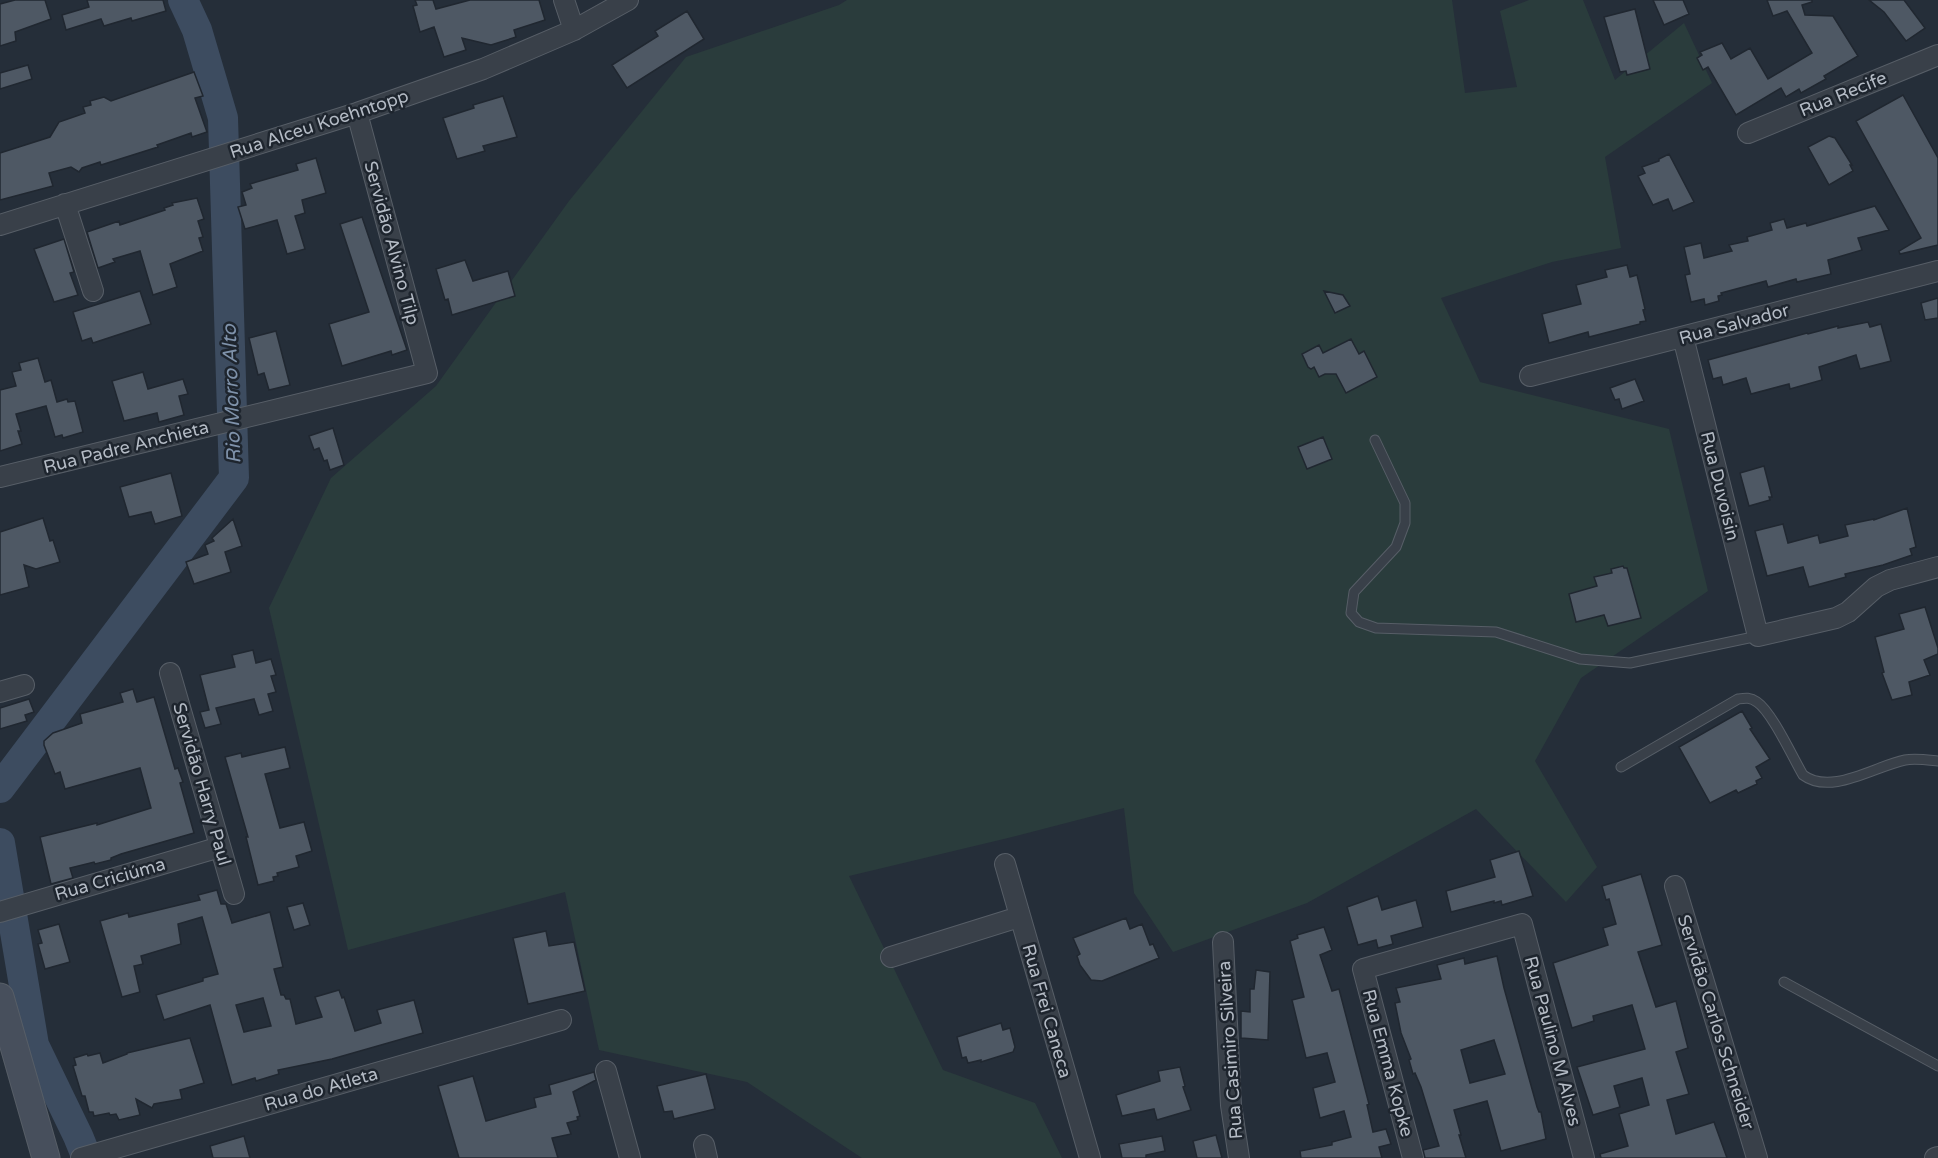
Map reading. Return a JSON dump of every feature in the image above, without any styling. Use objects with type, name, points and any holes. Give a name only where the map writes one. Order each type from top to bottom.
[{"type":"main road","points":[[0,997],[46,1158]]},
{"type":"street","points":[[564,0],[574,30]]},
{"type":"street","name":"Rua Alceu Koehntopp","points":[[0,225],[357,113],[483,69],[574,30],[628,0]]},
{"type":"street","name":"Rua Recife","points":[[1748,133],[1938,55]]},
{"type":"street","name":"Servidão Alvino Tilp","points":[[357,113],[427,373]]},
{"type":"street","points":[[65,204],[93,291]]},
{"type":"street","name":"Rua Salvador","points":[[1530,376],[1938,270]]},
{"type":"street","name":"Rua Duvoisin","points":[[1683,337],[1758,636]]},
{"type":"street","name":"Rua Padre Anchieta","points":[[0,477],[427,373]]},
{"type":"street","points":[[1758,636],[1836,618],[1848,612],[1876,587],[1890,580],[1938,567]]},
{"type":"street","name":"Servidão Harry Paul","points":[[171,674],[234,894]]},
{"type":"street","points":[[0,692],[24,685]]},
{"type":"street","name":"Rua Criciúma","points":[[0,912],[220,847]]},
{"type":"street","name":"Rua Frei Caneca","points":[[1005,864],[1090,1158]]},
{"type":"street","name":"Servidão Carlos Schneider","points":[[1675,886],[1757,1158]]},
{"type":"street","points":[[891,957],[1019,917]]},
{"type":"street","name":"Rua Paulino M Alves","points":[[1363,969],[1522,924],[1584,1158]]},
{"type":"street","name":"Rua Casimiro Silveira","points":[[1223,942],[1231,1105],[1239,1158]]},
{"type":"street","name":"Rua Emma Kopke","points":[[1363,969],[1413,1158]]},
{"type":"street","name":"Rua do Atleta","points":[[81,1158],[561,1020]]},
{"type":"street","points":[[606,1071],[630,1158]]},
{"type":"lane","points":[[1375,440],[1405,503],[1405,524],[1396,548],[1354,592],[1351,613],[1359,622],[1376,628],[1496,632],[1580,659],[1630,663],[1758,636]]},
{"type":"lane","points":[[1621,767],[1738,699],[1747,698],[1757,702],[1767,713],[1803,775],[1810,780],[1831,784],[1907,759],[1938,761]]},
{"type":"lane","points":[[1784,982],[1938,1066]]},
{"type":"shaded area","points":[[847,0],[1452,0],[1465,93],[1517,87],[1500,11],[1529,0],[1583,0],[1615,80],[1684,23],[1712,83],[1605,157],[1621,248],[1552,262],[1441,298],[1480,382],[1669,429],[1708,591],[1581,678],[1535,761],[1597,867],[1566,902],[1476,809],[1307,903],[1173,952],[1134,893],[1124,808],[849,876],[943,1070],[1035,1103],[1062,1158],[862,1158],[747,1082],[599,1050],[565,892],[348,950],[269,608],[331,478],[436,386],[569,201],[686,57],[839,5]]},
{"type":"building","points":[[15,0],[45,0],[51,19],[15,32],[16,41],[0,46],[0,4]]},
{"type":"building","points":[[87,0],[163,0],[166,11],[104,26],[101,19],[66,30],[62,15],[89,7]]},
{"type":"building","points":[[415,0],[433,0],[436,9],[470,0],[539,0],[545,20],[514,30],[516,37],[491,45],[462,38],[466,50],[444,57],[434,27],[420,32],[413,6],[417,5]]},
{"type":"building","points":[[1653,0],[1683,0],[1689,14],[1664,25]]},
{"type":"building","points":[[1767,0],[1812,0],[1802,5],[1805,15],[1833,16],[1858,56],[1824,76],[1826,79],[1801,93],[1799,89],[1786,97],[1781,88],[1736,115],[1708,67],[1703,70],[1697,58],[1702,55],[1700,52],[1722,43],[1731,59],[1750,48],[1768,79],[1812,53],[1787,11],[1773,16]]},
{"type":"building","points":[[1869,0],[1904,0],[1925,28],[1906,41],[1884,12]]},
{"type":"building","points":[[1635,9],[1650,69],[1627,75],[1626,71],[1620,72],[1604,17]]},
{"type":"building","points":[[687,11],[704,39],[627,88],[612,65],[658,36],[655,31]]},
{"type":"building","points":[[28,65],[32,79],[0,89],[0,73]]},
{"type":"building","points":[[194,72],[203,96],[195,98],[207,132],[192,137],[191,133],[157,145],[158,147],[101,165],[100,162],[82,168],[79,172],[71,167],[49,173],[53,186],[0,200],[0,153],[50,137],[59,122],[85,113],[83,107],[91,105],[90,101],[104,97],[111,101]]},
{"type":"building","points":[[1903,95],[1938,158],[1938,245],[1900,254],[1899,251],[1921,238],[1856,121]]},
{"type":"building","points":[[503,96],[517,137],[483,146],[485,151],[457,159],[443,118],[474,108],[473,105]]},
{"type":"building","points":[[1829,136],[1835,138],[1852,165],[1850,165],[1853,171],[1829,185],[1808,147]]},
{"type":"building","points":[[1669,154],[1694,202],[1673,211],[1668,199],[1653,205],[1638,176],[1645,173],[1642,167],[1659,161]]},
{"type":"building","points":[[316,158],[326,193],[302,200],[305,213],[295,216],[305,249],[287,254],[277,220],[245,229],[238,207],[246,205],[242,192],[252,188],[250,184],[298,170],[296,164]]},
{"type":"building","points":[[197,198],[204,219],[198,221],[203,237],[199,238],[203,251],[170,264],[177,287],[153,295],[140,251],[113,259],[115,262],[98,268],[87,232],[119,221],[120,225],[165,210],[164,208],[173,205],[172,203]]},
{"type":"building","points":[[1875,206],[1889,230],[1858,238],[1862,250],[1828,260],[1831,274],[1797,282],[1796,279],[1768,287],[1766,281],[1721,293],[1722,295],[1718,296],[1719,301],[1705,305],[1704,299],[1691,302],[1685,275],[1690,274],[1684,247],[1701,243],[1704,258],[1732,251],[1729,245],[1748,241],[1747,237],[1772,230],[1770,223],[1784,219],[1787,228],[1806,223],[1807,226]]},
{"type":"building","points":[[362,217],[407,350],[392,355],[391,351],[342,366],[329,324],[369,312],[340,224]]},
{"type":"building","points":[[64,239],[74,272],[70,273],[78,295],[54,302],[34,249]]},
{"type":"building","points":[[465,260],[473,281],[508,271],[515,296],[452,315],[436,269]]},
{"type":"building","points":[[1627,265],[1630,277],[1637,275],[1646,321],[1589,337],[1588,332],[1549,343],[1542,314],[1581,304],[1576,285],[1607,277],[1605,270]]},
{"type":"building","points":[[140,291],[151,324],[93,343],[91,338],[82,341],[73,312]]},
{"type":"building","points":[[1324,291],[1343,295],[1350,306],[1335,313]]},
{"type":"building","points":[[1938,298],[1938,318],[1925,320],[1921,303]]},
{"type":"building","points":[[1868,322],[1870,327],[1881,324],[1891,361],[1860,369],[1856,355],[1819,367],[1822,380],[1790,389],[1789,384],[1751,394],[1746,378],[1723,385],[1721,377],[1713,379],[1708,360],[1807,333]]},
{"type":"building","points":[[276,331],[290,385],[269,390],[264,373],[258,375],[249,338]]},
{"type":"building","points":[[1351,339],[1359,354],[1364,351],[1377,377],[1346,393],[1336,374],[1325,374],[1319,377],[1314,367],[1311,369],[1308,367],[1302,354],[1319,345],[1323,353]]},
{"type":"building","points":[[38,358],[45,382],[51,380],[57,402],[67,399],[68,402],[75,401],[83,432],[63,438],[62,435],[55,437],[46,406],[16,414],[22,444],[0,451],[0,390],[16,386],[12,372],[21,370],[19,363]]},
{"type":"building","points":[[143,372],[148,389],[183,379],[188,394],[179,396],[184,415],[159,422],[157,413],[124,421],[112,381]]},
{"type":"building","points":[[1635,379],[1644,401],[1622,409],[1619,399],[1615,400],[1610,388]]},
{"type":"building","points":[[333,428],[344,465],[330,470],[319,448],[314,450],[309,436]]},
{"type":"building","points":[[1323,437],[1332,459],[1307,469],[1298,447]]},
{"type":"building","points":[[1764,466],[1772,497],[1769,497],[1770,500],[1749,506],[1740,473]]},
{"type":"building","points":[[171,473],[182,516],[155,524],[151,512],[129,517],[120,487]]},
{"type":"building","points":[[1907,508],[1916,547],[1910,549],[1912,555],[1809,587],[1803,567],[1767,576],[1755,531],[1783,524],[1788,543],[1818,535],[1820,543],[1848,536],[1845,525],[1874,520]]},
{"type":"building","points":[[43,518],[60,562],[36,569],[24,565],[29,587],[0,595],[0,532]]},
{"type":"building","points":[[233,519],[242,546],[225,552],[231,572],[194,584],[186,562],[208,554],[205,545],[214,541],[212,538]]},
{"type":"building","points":[[1623,566],[1627,568],[1641,618],[1608,626],[1604,615],[1576,622],[1569,594],[1597,586],[1594,577],[1612,573],[1611,569]]},
{"type":"building","points":[[1925,607],[1938,654],[1924,660],[1930,675],[1909,682],[1912,695],[1892,700],[1882,673],[1884,672],[1875,637],[1904,629],[1899,614]]},
{"type":"building","points":[[253,650],[256,663],[271,659],[276,675],[271,676],[276,692],[268,694],[273,711],[259,715],[254,699],[216,708],[221,724],[205,728],[200,712],[209,710],[200,675],[235,667],[232,655]]},
{"type":"building","points":[[133,689],[137,702],[154,697],[175,769],[178,768],[183,782],[180,783],[194,833],[121,854],[111,860],[70,868],[73,878],[51,884],[40,837],[97,823],[97,825],[151,808],[140,768],[65,789],[60,772],[55,774],[44,745],[44,741],[53,733],[82,723],[80,714],[123,702],[120,693]]},
{"type":"building","points":[[29,699],[34,712],[25,715],[27,721],[0,729],[0,708]]},
{"type":"building","points":[[1742,711],[1752,728],[1750,729],[1770,759],[1756,767],[1762,778],[1756,781],[1757,784],[1738,793],[1736,790],[1710,803],[1679,747]]},
{"type":"building","points":[[285,747],[290,768],[265,774],[280,828],[304,822],[312,851],[296,856],[299,867],[277,873],[278,876],[273,877],[274,881],[258,885],[246,837],[248,837],[225,757],[241,753],[242,757]]},
{"type":"building","points":[[1519,851],[1533,896],[1502,905],[1501,901],[1494,903],[1494,901],[1451,912],[1446,891],[1495,877],[1490,860]]},
{"type":"building","points":[[1641,874],[1662,945],[1638,952],[1656,1007],[1676,1001],[1688,1048],[1676,1052],[1689,1094],[1667,1100],[1676,1134],[1714,1122],[1727,1158],[1601,1158],[1600,1154],[1628,1146],[1619,1114],[1649,1105],[1642,1078],[1614,1086],[1620,1107],[1593,1115],[1577,1067],[1645,1049],[1632,1005],[1593,1016],[1594,1021],[1572,1028],[1553,963],[1608,945],[1603,928],[1616,924],[1609,899],[1606,900],[1602,886]]},
{"type":"building","points":[[217,890],[221,904],[226,904],[232,923],[270,912],[283,967],[274,969],[281,995],[290,999],[296,1024],[322,1017],[315,997],[339,990],[342,998],[344,997],[355,1031],[381,1023],[377,1010],[414,1000],[423,1033],[332,1059],[278,1070],[279,1074],[256,1081],[255,1078],[232,1085],[210,1005],[164,1020],[156,995],[203,981],[203,978],[218,974],[202,917],[178,924],[181,944],[141,956],[143,964],[134,966],[140,992],[122,997],[100,921],[128,913],[129,917],[200,900],[198,895]],"holes":[[[263,998],[271,1026],[244,1032],[236,1005]]]},
{"type":"building","points":[[1378,896],[1382,910],[1416,900],[1423,927],[1391,936],[1393,944],[1378,948],[1376,940],[1358,945],[1347,907]]},
{"type":"building","points":[[303,903],[310,925],[294,930],[287,907]]},
{"type":"building","points":[[1126,918],[1130,929],[1142,924],[1150,945],[1153,944],[1159,958],[1102,981],[1091,980],[1080,965],[1077,956],[1080,954],[1073,938]]},
{"type":"building","points":[[59,924],[70,962],[45,969],[38,944],[42,943],[38,930]]},
{"type":"building","points":[[1324,927],[1332,950],[1320,955],[1332,991],[1339,989],[1369,1104],[1367,1105],[1373,1132],[1386,1129],[1391,1144],[1379,1147],[1382,1158],[1301,1158],[1300,1151],[1332,1145],[1332,1142],[1351,1137],[1344,1111],[1320,1118],[1313,1088],[1335,1082],[1327,1053],[1306,1058],[1292,1000],[1304,997],[1290,941],[1298,938],[1297,935]]},
{"type":"building","points":[[546,931],[549,946],[574,942],[585,991],[528,1004],[513,938]]},
{"type":"building","points":[[1497,956],[1537,1107],[1541,1112],[1546,1139],[1501,1151],[1487,1101],[1454,1110],[1466,1158],[1425,1158],[1423,1150],[1439,1146],[1401,1033],[1395,1003],[1400,1002],[1396,988],[1441,979],[1437,965],[1464,958],[1465,964]],"holes":[[[1494,1040],[1505,1074],[1470,1083],[1461,1050]]]},
{"type":"building","points":[[1256,970],[1270,972],[1268,1040],[1241,1038],[1241,1011],[1250,1012],[1250,989],[1254,989]]},
{"type":"building","points":[[1001,1023],[1003,1030],[1010,1028],[1015,1047],[1013,1052],[981,1062],[981,1060],[968,1063],[966,1057],[962,1058],[957,1037]]},
{"type":"building","points":[[190,1038],[204,1083],[180,1090],[182,1099],[154,1104],[152,1108],[136,1099],[140,1115],[119,1120],[116,1114],[94,1116],[93,1112],[89,1112],[73,1066],[76,1065],[74,1058],[100,1053],[103,1063],[127,1053]]},
{"type":"building","points":[[1180,1067],[1185,1086],[1183,1087],[1191,1110],[1157,1120],[1154,1109],[1122,1116],[1116,1095],[1160,1081],[1158,1071]]},
{"type":"building","points":[[594,1072],[596,1080],[573,1092],[580,1116],[577,1117],[578,1120],[567,1123],[571,1134],[552,1138],[558,1158],[459,1158],[438,1086],[473,1076],[486,1121],[536,1107],[534,1098],[551,1094],[549,1085]]},
{"type":"building","points":[[706,1074],[715,1109],[674,1119],[672,1111],[664,1112],[657,1086]]},
{"type":"building","points":[[1216,1135],[1222,1158],[1197,1158],[1193,1141]]},
{"type":"building","points":[[244,1136],[250,1158],[213,1158],[210,1146]]},
{"type":"building","points":[[1162,1136],[1165,1151],[1146,1155],[1146,1158],[1122,1158],[1119,1144]]},
{"type":"waterway","name":"Rio Morro Alto","points":[[0,788],[234,478],[223,118],[197,30],[183,0]]},
{"type":"waterway","name":"Rio Morro Alto","points":[[0,843],[34,1045],[87,1158]]}]
